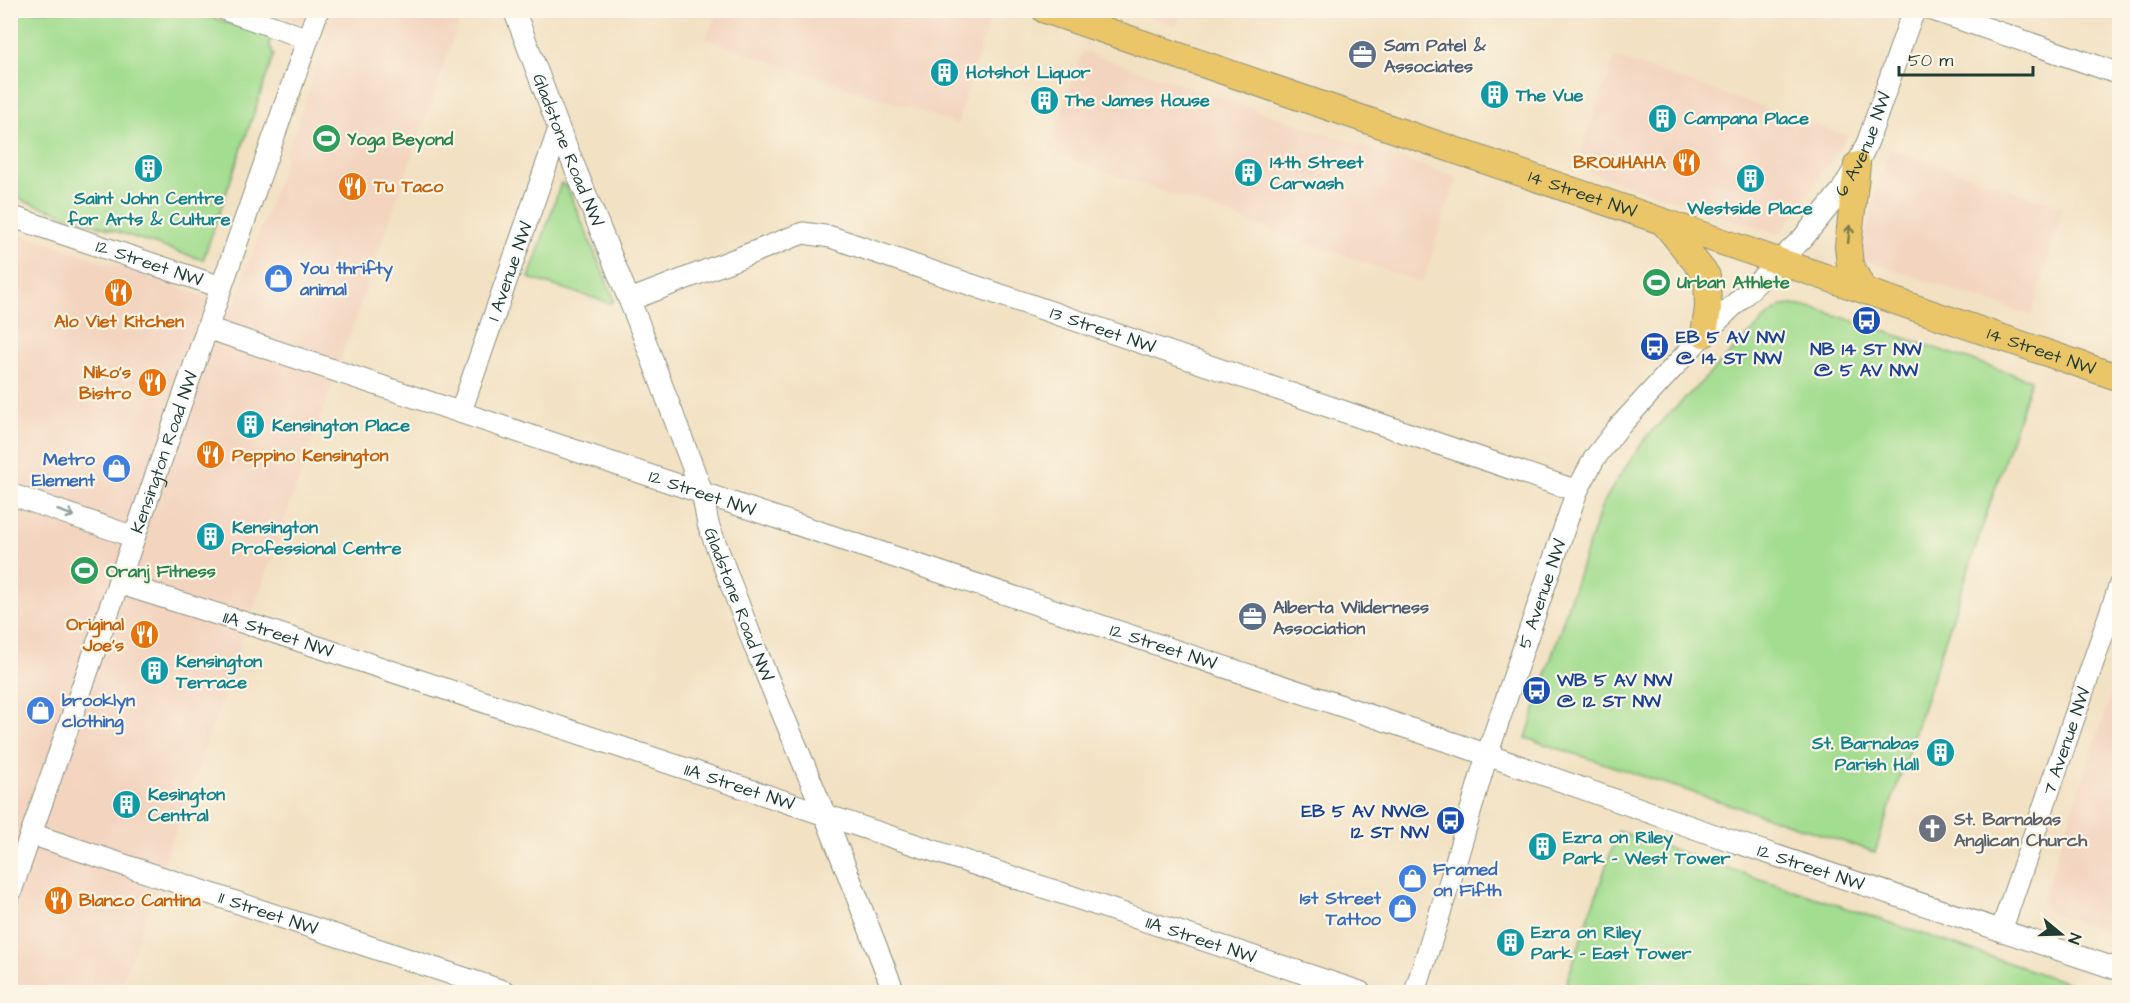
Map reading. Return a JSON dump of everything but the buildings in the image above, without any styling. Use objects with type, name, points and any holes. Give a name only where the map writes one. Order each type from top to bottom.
[{"type":"main road","name":"14 Street NW","points":[[1045,10],[2120,378]]},
{"type":"main road","points":[[1857,165],[1848,246],[1850,265],[1863,289]]},
{"type":"main road","points":[[1665,223],[1707,276],[1708,308],[1704,334]]},
{"type":"street","points":[[226,10],[308,39]]},
{"type":"street","name":"Kensington Road NW","points":[[10,894],[22,845],[118,583],[318,10]]},
{"type":"street","name":"Gladstone Road NW","points":[[514,10],[559,129],[630,300],[702,492],[708,524],[756,650],[825,815],[894,993]]},
{"type":"street","name":"6 Avenue NW","points":[[1782,261],[1826,212],[1857,165],[1877,120],[1908,26],[1916,10]]},
{"type":"street","points":[[1932,10],[2120,74]]},
{"type":"street","name":"1 Avenue NW","points":[[460,411],[559,129]]},
{"type":"street","name":"12 Street NW","points":[[10,216],[221,287]]},
{"type":"street","name":"13 Street NW","points":[[630,300],[803,233],[831,237],[1577,491]]},
{"type":"street","name":"5 Avenue NW","points":[[1415,993],[1452,878],[1487,754],[1577,491],[1594,459],[1617,429],[1704,334],[1782,261]]},
{"type":"street","name":"12 Street NW","points":[[207,327],[1487,754],[1717,836],[2120,970]]},
{"type":"street","points":[[10,494],[134,537]]},
{"type":"street","name":"11A Street NW","points":[[118,583],[261,628],[1360,993]]},
{"type":"street","name":"7 Avenue NW","points":[[2001,931],[2120,584]]},
{"type":"street","name":"11 Street NW","points":[[22,845],[506,993]]},
{"type":"shaded area","points":[[968,10],[990,18],[957,124],[706,39],[717,11]]},
{"type":"shaded area","points":[[268,11],[463,11],[119,992],[11,992],[10,230],[234,306],[329,32]]},
{"type":"shaded area","points":[[1129,11],[1182,11],[1177,26]]},
{"type":"shaded area","points":[[1082,51],[1457,178],[1422,283],[1048,151]]},
{"type":"shaded area","points":[[1615,57],[1848,136],[1779,234],[1575,168]]},
{"type":"shaded area","points":[[1889,149],[2063,207],[2032,316],[1864,260],[1863,241]]},
{"type":"shaded area","points":[[2119,670],[2119,935],[2047,911],[2042,901]]},
{"type":"green space","points":[[13,11],[192,11],[272,39],[269,43],[274,55],[203,260],[24,201],[15,194],[12,186]]},
{"type":"green space","points":[[561,183],[567,187],[614,299],[613,302],[609,303],[529,278]]},
{"type":"green space","points":[[1782,306],[1814,308],[2031,380],[1875,852],[1526,738],[1602,505],[1617,480],[1647,436],[1769,315]]},
{"type":"green space","points":[[1618,831],[2095,992],[1563,992]]},
{"type":"place","name":"Sam Patel & Associates","points":[[1363,55]]},
{"type":"place","name":"Hotshot Liquor","points":[[945,72]]},
{"type":"place","name":"The Vue","points":[[1495,95]]},
{"type":"place","name":"The James House","points":[[1044,100]]},
{"type":"place","name":"Campana Place","points":[[1663,118]]},
{"type":"place","name":"Yoga Beyond","points":[[326,139]]},
{"type":"place","name":"BROUHAHA","points":[[1687,162]]},
{"type":"place","name":"Saint John Centre for Arts & Culture","points":[[149,169]]},
{"type":"place","name":"14th Street Carwash","points":[[1249,172]]},
{"type":"place","name":"Westside Place","points":[[1750,179]]},
{"type":"place","name":"Tu Taco","points":[[353,186]]},
{"type":"place","name":"You thrifty animal","points":[[279,278]]},
{"type":"place","name":"Urban Athlete","points":[[1656,282]]},
{"type":"place","name":"Alo Viet Kitchen","points":[[119,292]]},
{"type":"place","name":"NB 14 ST NW @ 5 AV NW","points":[[1866,320]]},
{"type":"place","name":"EB 5 AV NW @ 14 ST NW","points":[[1655,347]]},
{"type":"place","name":"Niko's Bistro","points":[[152,382]]},
{"type":"place","name":"Kensington Place","points":[[251,425]]},
{"type":"place","name":"Peppino Kensington","points":[[211,455]]},
{"type":"place","name":"Metro Element","points":[[116,469]]},
{"type":"place","name":"Kensington Professional Centre","points":[[211,537]]},
{"type":"place","name":"Oranj Fitness","points":[[85,571]]},
{"type":"place","name":"Alberta Wilderness Association","points":[[1252,617]]},
{"type":"place","name":"Original Joe's","points":[[145,634]]},
{"type":"place","name":"Kensington Terrace","points":[[155,671]]},
{"type":"place","name":"WB 5 AV NW @ 12 ST NW","points":[[1536,690]]},
{"type":"place","name":"brooklyn clothing","points":[[41,710]]},
{"type":"place","name":"St. Barnabas Parish Hall","points":[[1940,753]]},
{"type":"place","name":"Kesington Central","points":[[127,804]]},
{"type":"place","name":"EB 5 AV NW@ 12 ST NW","points":[[1450,821]]},
{"type":"place","name":"St. Barnabas Anglican Church","points":[[1933,829]]},
{"type":"place","name":"Ezra on Riley Park - West Tower","points":[[1542,847]]},
{"type":"place","name":"Framed on Fifth","points":[[1412,879]]},
{"type":"place","name":"Blanco Cantina","points":[[58,900]]},
{"type":"place","name":"1st Street Tattoo","points":[[1402,908]]},
{"type":"place","name":"Ezra on Riley Park - East Tower","points":[[1510,942]]}]
